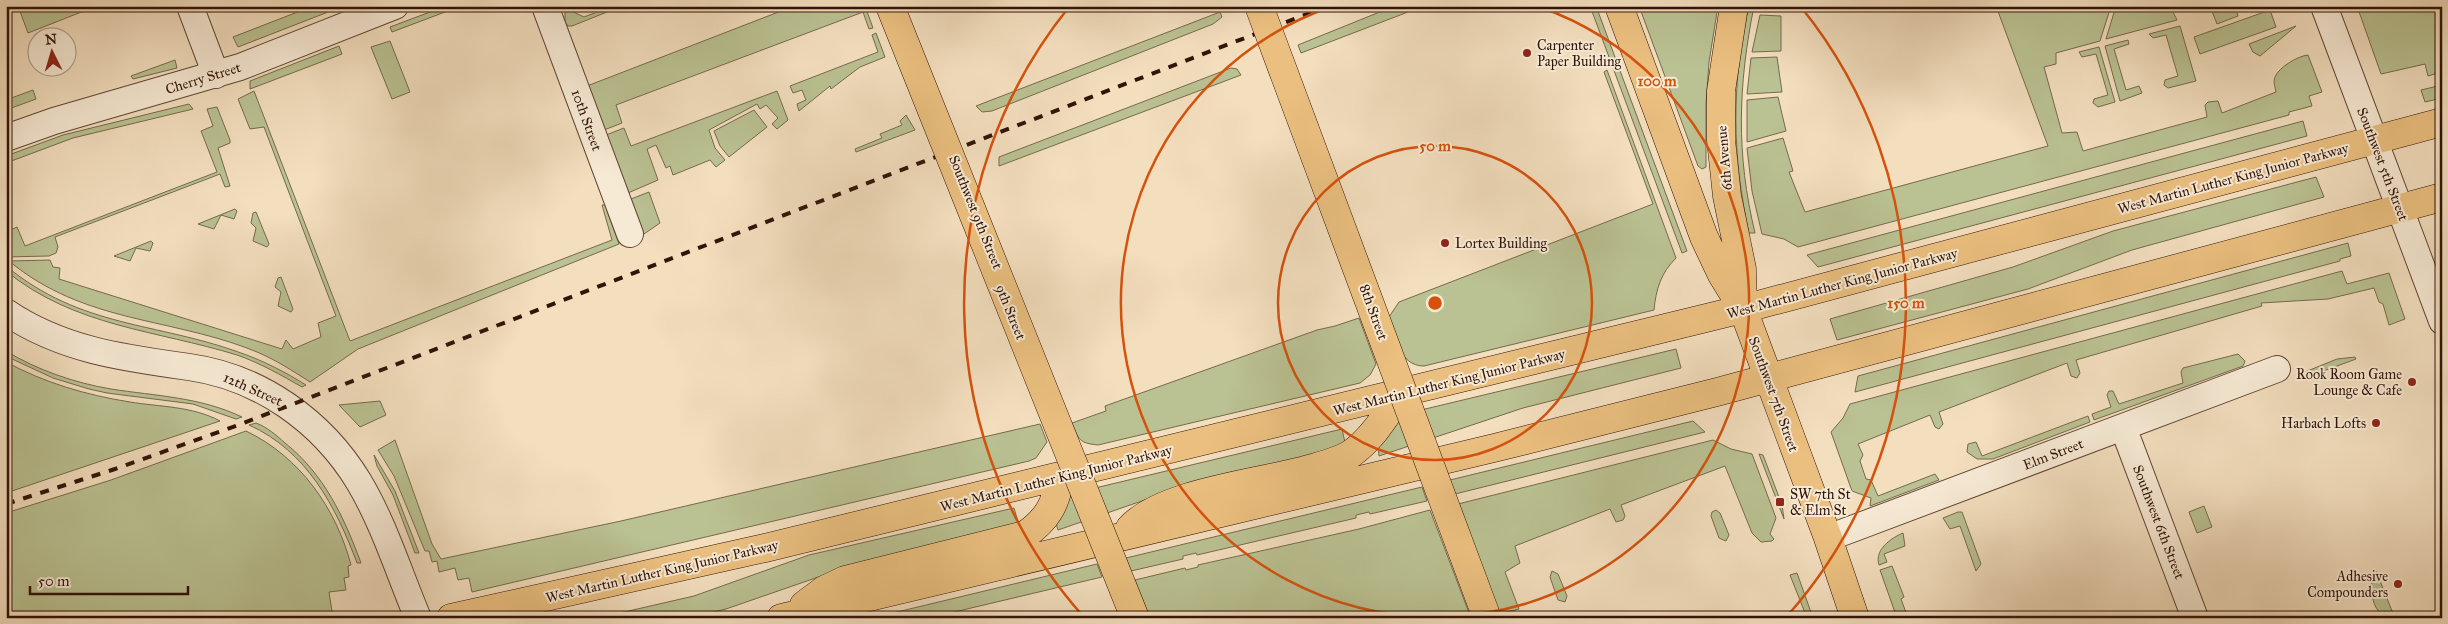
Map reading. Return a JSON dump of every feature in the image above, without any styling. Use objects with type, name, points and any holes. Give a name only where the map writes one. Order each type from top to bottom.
[{"type":"main road","name":"9th Street","points":[[890,6],[1135,618]]},
{"type":"main road","name":"8th Street","points":[[1259,6],[1487,618]]},
{"type":"main road","name":"Southwest 7th Street","points":[[1618,6],[1704,237],[1722,275],[1743,310],[1828,538],[1855,618]]},
{"type":"main road","name":"6th Avenue","points":[[1734,6],[1721,91],[1721,140],[1727,196],[1742,269],[1743,310]]},
{"type":"main road","name":"West Martin Luther King Junior Parkway","points":[[451,618],[755,550],[1060,478],[1743,310],[2442,122]]},
{"type":"main road","points":[[785,617],[1503,446],[1769,379],[2442,197]]},
{"type":"main road","points":[[1122,537],[1135,522],[1146,515],[1186,498],[1296,473],[1330,463],[1350,454],[1364,444],[1376,430],[1400,395]]},
{"type":"main road","points":[[785,617],[824,590],[845,580],[1025,535],[1040,524],[1051,510],[1057,496],[1060,478]]},
{"type":"street","points":[[190,6],[216,75]]},
{"type":"street","name":"Cherry Street","points":[[6,138],[96,108],[216,75],[395,6]]},
{"type":"street","name":"10th Street","points":[[545,6],[630,234]]},
{"type":"street","name":"Southwest 9th Street","points":[[896,6],[1057,415],[1061,441],[1060,478]]},
{"type":"street","name":"Southwest 5th Street","points":[[2324,6],[2442,321]]},
{"type":"street","name":"12th Street","points":[[6,312],[54,338],[86,350],[127,359],[217,373],[246,382],[289,405],[319,430],[342,456],[360,482],[376,514],[418,618]]},
{"type":"street","name":"Elm Street","points":[[1828,538],[2277,369]]},
{"type":"street","name":"Southwest 6th Street","points":[[2123,427],[2195,618]]},
{"type":"green space","points":[[18,6],[88,6],[89,9],[41,28],[28,28],[28,33]]},
{"type":"green space","points":[[313,6],[341,7],[238,47],[233,37]]},
{"type":"green space","points":[[446,6],[461,6],[392,32],[390,27]]},
{"type":"green space","points":[[613,6],[622,6],[572,26],[568,26],[565,22],[565,13],[569,10],[584,17]]},
{"type":"green space","points":[[794,6],[865,6],[873,28],[869,29],[863,12],[616,105],[622,123],[604,130],[587,86]]},
{"type":"green space","points":[[1590,6],[1596,6],[1687,251],[1682,253]]},
{"type":"green space","points":[[1639,6],[1718,6],[1709,62],[1706,104],[1706,167],[1702,169],[1698,166]]},
{"type":"green space","points":[[1749,6],[1754,6],[1745,64],[1741,120],[1745,175],[1755,233],[1749,233],[1743,204],[1739,176],[1736,120],[1739,64]]},
{"type":"green space","points":[[1996,6],[2111,6],[2100,41],[2056,53],[2056,64],[2044,67],[2062,133],[2077,132],[2083,151],[2207,117],[2205,105],[2208,102],[2218,101],[2222,113],[2276,92],[2274,81],[2280,69],[2294,60],[2308,55],[2322,92],[2309,96],[2312,106],[2289,112],[2289,115],[1798,247],[1784,239],[1762,234],[1752,191],[1747,148],[1783,138],[1793,171],[1789,172],[1805,212],[2048,146]]},
{"type":"green space","points":[[2116,6],[2154,6],[2156,11],[2170,6],[2177,20],[2106,39]]},
{"type":"green space","points":[[2210,6],[2235,6],[2238,16],[2217,24]]},
{"type":"green space","points":[[2357,6],[2398,6],[2400,10],[2421,7],[2442,12],[2442,72],[2428,76],[2425,64],[2381,74]]},
{"type":"green space","points":[[1392,7],[1399,7],[1408,12],[1301,53],[1298,45]]},
{"type":"green space","points":[[2270,10],[2276,27],[2200,54],[2194,37]]},
{"type":"green space","points":[[1220,12],[1222,17],[1213,24],[992,111],[982,112],[976,106]]},
{"type":"green space","points":[[1760,15],[1781,16],[1781,51],[1752,52]]},
{"type":"green space","points":[[2180,26],[2196,81],[2168,88],[2164,85],[2165,80],[2178,76],[2166,35],[2153,38],[2149,34]]},
{"type":"green space","points":[[2296,26],[2260,56],[2253,52],[2249,44]]},
{"type":"green space","points":[[876,33],[885,57],[860,67],[831,89],[830,86],[799,111],[797,104],[806,100],[802,90],[793,93],[790,86],[878,52],[872,35]]},
{"type":"green space","points":[[2128,40],[2129,44],[2114,49],[2126,90],[2139,86],[2142,93],[2120,101],[2105,46]]},
{"type":"green space","points":[[390,41],[410,92],[392,99],[371,47]]},
{"type":"green space","points":[[339,46],[342,54],[250,89],[250,81]]},
{"type":"green space","points":[[2099,47],[2115,102],[2098,107],[2093,103],[2094,99],[2108,95],[2096,54],[2082,57],[2079,52]]},
{"type":"green space","points":[[1777,57],[1782,92],[1747,94],[1751,58]]},
{"type":"green space","points":[[175,60],[177,68],[133,79],[131,76]]},
{"type":"green space","points":[[1231,68],[1237,69],[1241,75],[999,166],[999,157]]},
{"type":"green space","points":[[1607,70],[1676,258],[1660,282],[1654,310],[1424,366],[1416,365],[1409,361],[1399,349],[1389,317],[1399,302],[1653,204],[1604,72]]},
{"type":"green space","points":[[2442,85],[2442,98],[2425,102],[2421,90]]},
{"type":"green space","points":[[33,90],[36,99],[6,110],[6,100]]},
{"type":"green space","points":[[254,91],[350,341],[612,240],[602,205],[605,205],[619,244],[358,349],[310,382],[257,352],[193,332],[98,308],[68,297],[38,282],[9,261],[50,260],[53,267],[60,268],[59,279],[282,349],[286,340],[293,349],[321,337],[318,323],[336,316],[264,127],[250,129],[238,99]]},
{"type":"green space","points":[[777,91],[788,120],[777,129],[772,124],[778,118],[766,105],[760,109],[757,104],[709,130],[715,148],[725,160],[716,167],[710,160],[673,175],[670,166],[666,168],[656,145],[647,149],[658,180],[628,193],[606,135],[624,128],[631,146]]},
{"type":"green space","points":[[1778,97],[1786,131],[1747,142],[1747,100]]},
{"type":"green space","points":[[189,104],[193,109],[73,138],[6,163],[6,156],[63,135]]},
{"type":"green space","points":[[217,107],[230,140],[230,143],[218,148],[230,186],[225,187],[220,174],[55,237],[58,247],[56,253],[49,256],[6,257],[6,232],[17,227],[25,246],[217,172],[201,131],[213,126],[207,109]]},
{"type":"green space","points":[[754,110],[767,127],[729,157],[720,146],[714,131]]},
{"type":"green space","points":[[906,115],[915,130],[856,152],[855,149],[882,138],[880,134],[902,125],[900,121]]},
{"type":"green space","points":[[2303,121],[2307,136],[1818,267],[1807,255]]},
{"type":"green space","points":[[2316,177],[2324,197],[2132,250],[2028,289],[1837,340],[1830,319],[2013,267],[2113,231]]},
{"type":"green space","points":[[649,192],[660,223],[644,234],[631,199]]},
{"type":"green space","points":[[235,209],[237,211],[234,219],[221,215],[214,229],[198,224]]},
{"type":"green space","points":[[256,212],[269,244],[267,247],[253,241],[256,228],[251,223],[253,213]]},
{"type":"green space","points":[[151,241],[153,243],[150,251],[136,248],[130,261],[114,256]]},
{"type":"green space","points":[[2348,243],[2351,256],[2340,259],[2340,261],[1855,392],[1858,376]]},
{"type":"green space","points":[[6,266],[34,286],[62,301],[91,313],[210,343],[241,353],[274,367],[306,385],[302,387],[262,365],[237,355],[88,316],[32,290],[6,271]]},
{"type":"green space","points":[[2342,271],[2347,284],[2389,273],[2405,319],[2389,325],[2383,304],[2379,302],[2374,288],[2328,299],[2261,303],[2262,306],[2076,360],[2080,373],[2077,378],[2071,376],[2067,363],[1939,412],[1943,424],[1939,429],[1935,427],[1930,415],[1858,444],[1863,455],[1860,461],[1866,479],[1871,480],[1878,496],[1935,474],[1939,480],[1870,506],[1871,498],[1852,491],[1831,432],[1843,418],[1850,404]]},
{"type":"green space","points":[[281,277],[293,309],[291,312],[278,306],[281,292],[275,287],[278,278]]},
{"type":"green space","points":[[1359,318],[1376,364],[1370,375],[1360,383],[1098,445],[1080,440],[1072,423],[1106,411],[1105,406],[1317,330]]},
{"type":"green space","points":[[1676,349],[1681,368],[1523,408],[1379,456],[1378,444],[1396,416]]},
{"type":"green space","points":[[6,351],[43,370],[84,383],[111,389],[194,401],[226,410],[242,417],[236,419],[193,404],[89,389],[53,378],[10,358],[6,355]]},
{"type":"green space","points":[[2238,354],[2245,361],[2243,366],[2094,420],[2092,414],[2111,407],[2107,395],[2109,391],[2113,391],[2119,404],[2183,383],[2181,372],[2183,368]]},
{"type":"green space","points":[[2355,357],[2356,359],[2302,379],[2300,374],[2337,359]]},
{"type":"green space","points":[[6,362],[51,382],[82,392],[130,402],[198,412],[220,421],[6,493]]},
{"type":"green space","points":[[380,401],[386,415],[360,427],[339,405]]},
{"type":"green space","points":[[2088,416],[2090,422],[1993,459],[1977,459],[1967,452],[1968,444],[1976,442],[1982,456]]},
{"type":"green space","points":[[1693,421],[1705,432],[1455,494],[1450,480]]},
{"type":"green space","points":[[256,423],[271,432],[299,455],[322,482],[340,513],[361,563],[357,563],[339,521],[317,483],[303,465],[287,450],[269,436],[249,425]]},
{"type":"green space","points":[[1040,424],[1047,442],[1036,458],[1029,461],[472,592],[469,578],[458,580],[455,568],[439,572],[437,561],[432,562],[429,551],[425,551],[394,476],[378,450],[395,440],[432,544],[441,559],[621,521]]},
{"type":"green space","points":[[1342,429],[1346,447],[1162,494],[1058,530],[1055,520],[1070,494]]},
{"type":"green space","points":[[246,431],[283,455],[299,470],[313,486],[336,524],[351,565],[348,566],[349,577],[344,578],[346,590],[329,592],[333,618],[6,618],[6,513],[111,480]]},
{"type":"green space","points":[[1713,440],[1731,449],[1752,454],[1776,518],[1770,534],[1774,539],[1772,541],[1761,542],[1752,533],[1725,466],[1621,505],[1625,516],[1623,520],[1616,522],[1610,509],[1515,546],[1520,563],[1505,572],[1519,609],[1499,614],[1458,504]]},
{"type":"green space","points":[[1759,454],[1763,455],[1782,505],[1784,519]]},
{"type":"green space","points":[[374,455],[395,491],[419,553],[415,553],[393,495],[377,466]]},
{"type":"green space","points":[[1422,487],[1427,501],[1370,514],[1369,512],[1356,515],[1356,518],[1197,555],[1196,553],[1183,556],[1183,559],[1131,571],[1126,558]]},
{"type":"green space","points":[[2204,506],[2212,527],[2197,533],[2189,512]]},
{"type":"green space","points":[[1014,508],[1019,525],[830,573],[726,609],[689,618],[598,618],[694,596],[809,555]]},
{"type":"green space","points":[[1430,510],[1471,618],[1150,618],[1135,580],[1185,568],[1186,570],[1198,567],[1198,565],[1359,529]]},
{"type":"green space","points":[[1716,510],[1720,513],[1729,535],[1726,541],[1719,538],[1711,516],[1712,512]]},
{"type":"green space","points":[[1962,512],[1981,564],[1976,571],[1960,526],[1950,529],[1943,518]]},
{"type":"green space","points":[[1903,533],[1905,546],[1884,554],[1887,562],[1879,565],[1878,560],[1881,550],[1889,541]]},
{"type":"green space","points":[[1097,564],[1102,577],[929,618],[872,618]]},
{"type":"green space","points":[[1892,566],[1904,597],[1901,599],[1908,618],[1897,618],[1880,570]]},
{"type":"green space","points":[[1552,571],[1558,574],[1567,596],[1565,602],[1558,600],[1550,577]]},
{"type":"green space","points":[[2376,571],[2394,616],[2383,615],[2375,606],[2371,587]]},
{"type":"green space","points":[[1797,573],[1813,618],[1807,618],[1790,575]]},
{"type":"railway","points":[[6,504],[115,469],[241,424],[1328,6]]},
{"type":"place","name":"Carpenter Paper Building","points":[[1527,53]]},
{"type":"place","name":"Lortex Building","points":[[1445,243]]},
{"type":"place","name":"Rook Room Game Lounge & Cafe","points":[[2412,382]]},
{"type":"place","name":"Harbach Lofts","points":[[2376,423]]},
{"type":"place","name":"SW 7th St & Elm St","points":[[1780,502]]},
{"type":"place","name":"Adhesive Compounders","points":[[2398,584]]}]
